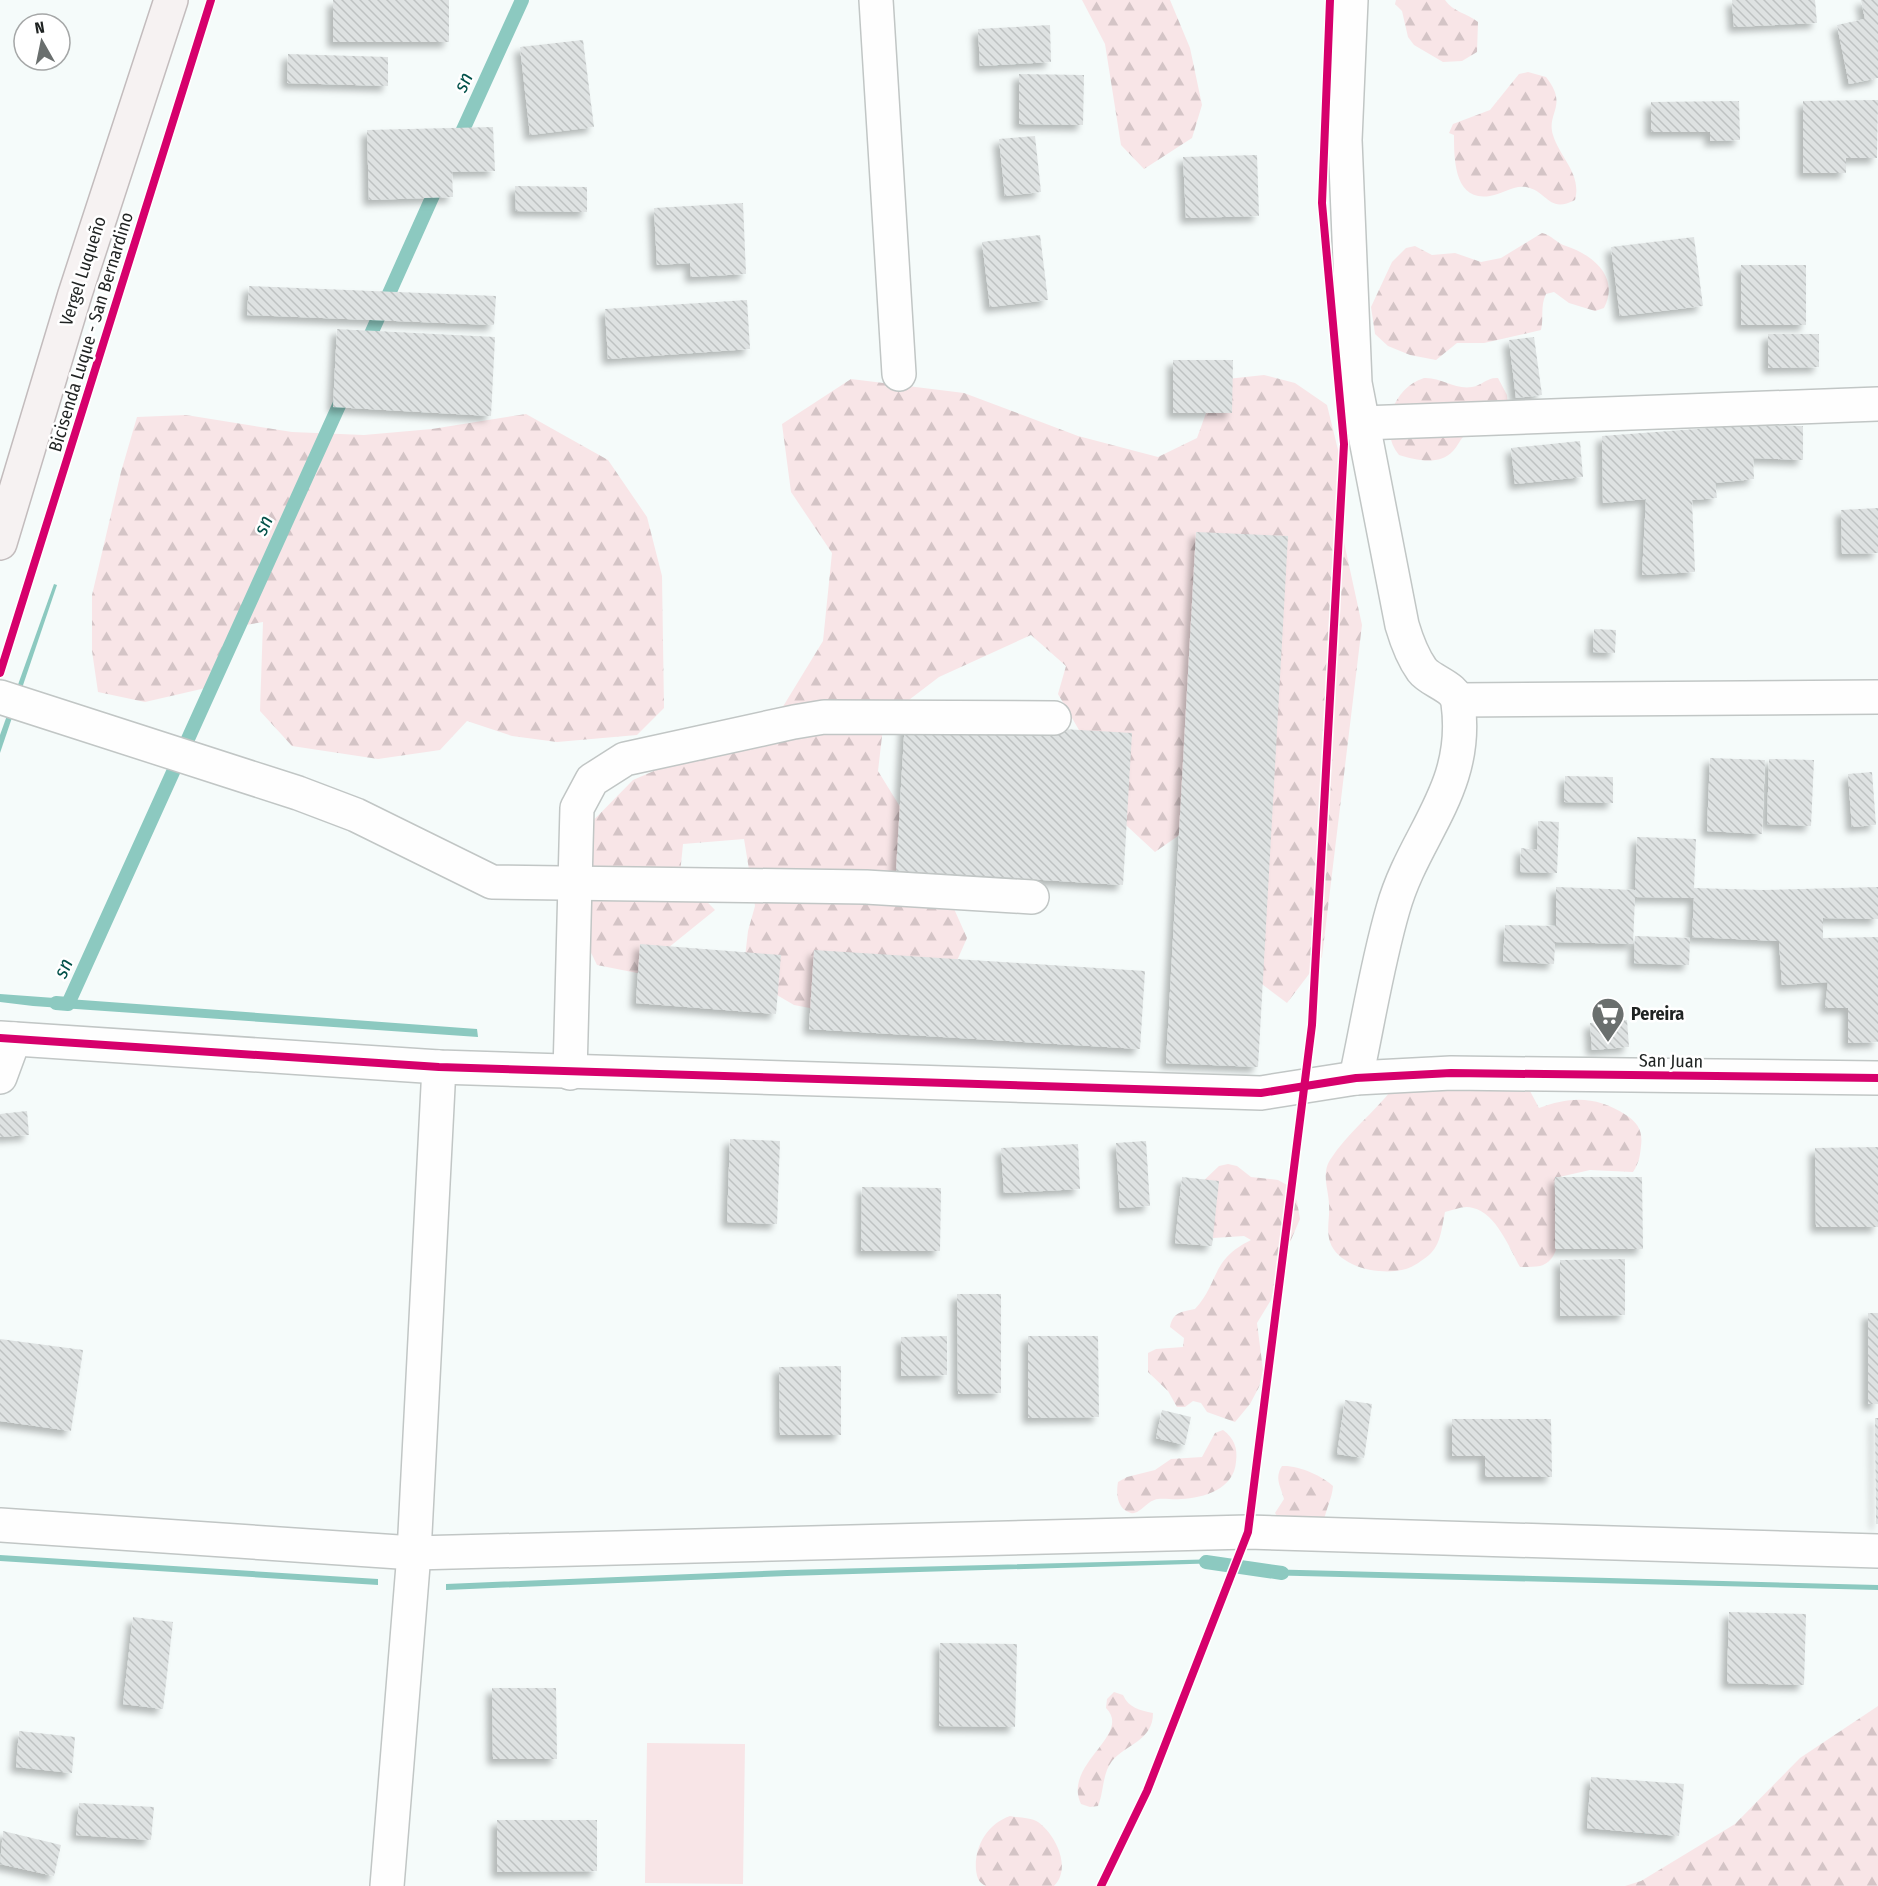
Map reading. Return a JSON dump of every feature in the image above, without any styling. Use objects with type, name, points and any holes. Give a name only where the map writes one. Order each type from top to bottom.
[{"type":"main road","name":"Vergel Luqueño","points":[[0,543],[75,294],[171,0]]},
{"type":"street","points":[[876,0],[899,374]]},
{"type":"street","points":[[1351,0],[1344,140],[1355,383],[1389,565],[1411,654],[1424,673],[1443,684],[1458,700],[1460,736],[1453,777],[1438,816],[1414,857],[1393,907],[1356,1078]]},
{"type":"street","points":[[1362,423],[1878,404]]},
{"type":"street","points":[[0,697],[308,797],[356,815],[492,882],[866,887],[1032,897]]},
{"type":"street","points":[[1458,700],[1878,697]]},
{"type":"street","points":[[570,1073],[573,883],[577,808],[592,780],[626,759],[824,717],[1054,718]]},
{"type":"street","points":[[0,1077],[7,1038]]},
{"type":"street","name":"San Juan","points":[[7,1038],[439,1067],[570,1073],[1261,1093],[1356,1078],[1463,1074],[1878,1078]]},
{"type":"street","points":[[387,1886],[414,1553],[439,1067]]},
{"type":"street","points":[[0,1524],[414,1553],[1248,1532],[1878,1551]]},
{"type":"green space","points":[[208,0],[215,0],[0,684],[0,658]]},
{"type":"green space","points":[[1082,0],[1170,0],[1190,48],[1202,105],[1192,138],[1144,169],[1121,145],[1105,44]]},
{"type":"green space","points":[[1396,0],[1445,0],[1452,7],[1478,22],[1477,52],[1462,61],[1443,62],[1414,45],[1408,37],[1402,11],[1395,4]]},
{"type":"green space","points":[[1528,72],[1546,77],[1556,95],[1556,109],[1552,121],[1553,135],[1576,182],[1575,200],[1566,204],[1553,203],[1533,189],[1526,187],[1517,187],[1490,196],[1478,196],[1469,192],[1458,177],[1454,135],[1449,133],[1453,124],[1490,110],[1519,74]]},
{"type":"green space","points":[[1542,233],[1586,255],[1601,269],[1609,286],[1604,308],[1595,311],[1569,303],[1554,292],[1546,294],[1541,330],[1484,343],[1457,343],[1436,360],[1410,355],[1388,346],[1375,334],[1371,307],[1392,262],[1406,248],[1415,246],[1432,255],[1455,253],[1481,262],[1501,258]]},
{"type":"green space","points":[[1264,375],[1295,383],[1327,405],[1340,458],[1342,533],[1362,625],[1322,957],[1287,1003],[1246,972],[1195,824],[1155,852],[1100,801],[1093,754],[1058,694],[1066,666],[1031,635],[939,677],[884,719],[878,771],[931,857],[967,938],[944,990],[835,1013],[794,1005],[743,975],[748,931],[755,906],[744,839],[683,844],[680,874],[715,910],[637,973],[597,965],[581,932],[577,837],[633,780],[776,718],[823,641],[832,553],[791,492],[782,424],[851,379],[964,393],[1078,436],[1158,457],[1197,438],[1218,380]]},
{"type":"green space","points":[[1424,378],[1472,387],[1498,378],[1507,395],[1508,405],[1470,431],[1453,451],[1441,459],[1427,461],[1399,455],[1390,433],[1392,410],[1404,391],[1413,383]]},
{"type":"green space","points":[[526,414],[608,460],[647,517],[662,576],[664,708],[637,735],[557,742],[512,736],[467,721],[440,750],[378,759],[292,746],[260,711],[263,622],[234,627],[210,687],[145,702],[98,692],[92,651],[92,595],[121,472],[137,417],[186,415],[292,432],[364,435],[432,429]]},
{"type":"green space","points":[[1523,1086],[1530,1091],[1539,1108],[1573,1100],[1605,1104],[1637,1124],[1641,1136],[1640,1156],[1633,1172],[1590,1170],[1555,1178],[1558,1240],[1550,1261],[1540,1266],[1520,1267],[1495,1224],[1481,1211],[1470,1207],[1445,1212],[1440,1235],[1433,1251],[1406,1269],[1385,1271],[1362,1268],[1342,1258],[1335,1251],[1328,1233],[1327,1165],[1344,1141],[1393,1088]]},
{"type":"green space","points":[[1228,1164],[1237,1166],[1251,1177],[1278,1180],[1287,1185],[1297,1201],[1300,1219],[1281,1263],[1271,1300],[1257,1323],[1263,1370],[1259,1387],[1250,1404],[1235,1422],[1207,1412],[1201,1403],[1193,1401],[1185,1407],[1177,1407],[1168,1391],[1148,1372],[1148,1353],[1156,1349],[1183,1347],[1184,1338],[1170,1327],[1173,1318],[1182,1312],[1195,1309],[1209,1290],[1228,1255],[1251,1240],[1244,1236],[1213,1238],[1206,1232],[1199,1185],[1219,1166]]},
{"type":"green space","points":[[1223,1430],[1230,1436],[1236,1448],[1234,1471],[1224,1485],[1199,1497],[1154,1500],[1134,1513],[1126,1511],[1120,1505],[1118,1482],[1127,1477],[1155,1470],[1171,1459],[1202,1457],[1215,1433]]},
{"type":"green space","points":[[1282,1466],[1310,1472],[1333,1486],[1324,1521],[1280,1520],[1275,1513],[1284,1499],[1278,1479]]},
{"type":"green space","points":[[1114,1692],[1123,1695],[1135,1708],[1153,1713],[1152,1722],[1144,1736],[1112,1761],[1106,1772],[1098,1806],[1090,1807],[1081,1804],[1078,1789],[1081,1776],[1088,1763],[1111,1729],[1112,1718],[1106,1708],[1107,1699]]},
{"type":"green space","points":[[1878,1706],[1878,1886],[1625,1886],[1641,1881],[1735,1824],[1800,1758]]},
{"type":"green space","points":[[647,1743],[745,1744],[743,1884],[645,1883]]},
{"type":"green space","points":[[1010,1816],[1035,1820],[1051,1835],[1062,1861],[1062,1870],[1054,1886],[986,1886],[979,1880],[976,1873],[976,1861],[980,1845],[995,1825]]},
{"type":"shaded area","points":[[54,584],[57,585],[0,753],[0,735]]},
{"type":"shaded area","points":[[0,994],[477,1029],[478,1037],[33,1006],[0,1002]]},
{"type":"shaded area","points":[[0,1555],[378,1579],[378,1585],[0,1561]]},
{"type":"shaded area","points":[[1222,1559],[1223,1563],[787,1576],[446,1590],[446,1584],[787,1570]]},
{"type":"shaded area","points":[[1265,1569],[1878,1585],[1878,1590],[1263,1575]]},
{"type":"building","points":[[333,0],[449,0],[449,42],[333,42]]},
{"type":"building","points":[[1732,0],[1815,0],[1817,23],[1734,27]]},
{"type":"building","points":[[1861,0],[1878,0],[1878,78],[1849,84],[1837,25],[1865,19]]},
{"type":"building","points":[[1050,25],[1051,62],[980,66],[978,29]]},
{"type":"building","points":[[583,40],[594,127],[530,135],[520,47]]},
{"type":"building","points":[[288,54],[388,57],[388,86],[287,83]]},
{"type":"building","points":[[1019,74],[1084,75],[1083,125],[1019,124]]},
{"type":"building","points":[[1878,100],[1877,158],[1846,158],[1846,173],[1803,173],[1803,101]]},
{"type":"building","points":[[1739,101],[1740,140],[1710,141],[1710,132],[1651,132],[1651,102]]},
{"type":"building","points":[[493,127],[495,171],[452,172],[453,197],[369,200],[367,130]]},
{"type":"building","points":[[1035,136],[1041,192],[1005,196],[999,139]]},
{"type":"building","points":[[1257,155],[1259,216],[1186,218],[1183,157]]},
{"type":"building","points":[[515,186],[587,187],[587,212],[516,211]]},
{"type":"building","points":[[743,203],[746,274],[691,277],[690,263],[657,265],[654,208]]},
{"type":"building","points":[[1040,235],[1048,300],[990,307],[982,242]]},
{"type":"building","points":[[1694,237],[1703,306],[1620,316],[1611,247]]},
{"type":"building","points":[[1741,265],[1806,265],[1806,325],[1741,325]]},
{"type":"building","points":[[249,286],[496,296],[494,325],[247,315]]},
{"type":"building","points":[[747,300],[750,349],[608,359],[605,309]]},
{"type":"building","points":[[337,329],[495,337],[491,416],[333,407]]},
{"type":"building","points":[[1768,334],[1819,334],[1819,367],[1768,368]]},
{"type":"building","points":[[1534,337],[1542,395],[1516,398],[1509,340]]},
{"type":"building","points":[[1173,360],[1233,360],[1232,413],[1173,413]]},
{"type":"building","points":[[1750,425],[1803,426],[1803,460],[1753,458],[1754,479],[1715,483],[1717,498],[1692,500],[1695,572],[1642,575],[1646,499],[1603,503],[1602,436]]},
{"type":"building","points":[[1580,441],[1583,477],[1515,484],[1511,448]]},
{"type":"building","points":[[1878,508],[1878,553],[1842,554],[1841,510]]},
{"type":"building","points":[[1196,532],[1288,536],[1258,1067],[1166,1063]]},
{"type":"building","points":[[1594,629],[1616,630],[1615,653],[1593,652]]},
{"type":"building","points":[[905,720],[1132,733],[1123,885],[896,871]]},
{"type":"building","points":[[1710,758],[1765,760],[1762,834],[1707,831]]},
{"type":"building","points":[[1769,759],[1814,760],[1811,826],[1767,824]]},
{"type":"building","points":[[1872,772],[1876,825],[1852,827],[1848,774]]},
{"type":"building","points":[[1565,776],[1613,777],[1613,803],[1564,802]]},
{"type":"building","points":[[1538,821],[1559,822],[1557,873],[1520,872],[1521,848],[1537,850]]},
{"type":"building","points":[[1637,837],[1696,839],[1694,888],[1763,890],[1878,887],[1878,919],[1823,918],[1823,938],[1878,937],[1878,1042],[1848,1043],[1848,1008],[1825,1008],[1828,982],[1782,985],[1779,941],[1692,937],[1694,898],[1635,897],[1633,944],[1555,942],[1554,964],[1503,961],[1505,925],[1556,926],[1556,887],[1635,890]]},
{"type":"building","points":[[1635,936],[1690,938],[1689,965],[1634,963]]},
{"type":"building","points":[[640,944],[781,955],[776,1014],[636,1003]]},
{"type":"building","points":[[814,950],[1145,971],[1140,1049],[809,1029]]},
{"type":"building","points":[[1627,1020],[1629,1047],[1592,1050],[1590,1023]]},
{"type":"building","points":[[27,1111],[29,1135],[0,1137],[0,1114]]},
{"type":"building","points":[[730,1139],[780,1141],[777,1224],[727,1222]]},
{"type":"building","points":[[1146,1141],[1150,1206],[1120,1208],[1116,1143]]},
{"type":"building","points":[[1078,1144],[1080,1189],[1004,1193],[1001,1148]]},
{"type":"building","points":[[1878,1147],[1878,1227],[1816,1227],[1815,1148]]},
{"type":"building","points":[[1182,1177],[1219,1181],[1212,1246],[1175,1243]]},
{"type":"building","points":[[1555,1177],[1642,1177],[1643,1249],[1555,1249]]},
{"type":"building","points":[[862,1187],[941,1188],[940,1251],[861,1251]]},
{"type":"building","points":[[1625,1259],[1625,1315],[1560,1316],[1560,1260]]},
{"type":"building","points":[[957,1294],[1001,1294],[1001,1393],[958,1394]]},
{"type":"building","points":[[1868,1313],[1878,1313],[1878,1404],[1868,1404]]},
{"type":"building","points":[[947,1336],[947,1375],[901,1376],[901,1337]]},
{"type":"building","points":[[1028,1336],[1098,1336],[1099,1417],[1028,1418]]},
{"type":"building","points":[[0,1339],[83,1350],[71,1431],[0,1421]]},
{"type":"building","points":[[841,1366],[841,1435],[780,1435],[779,1367]]},
{"type":"building","points":[[1345,1400],[1372,1404],[1364,1458],[1337,1454]]},
{"type":"building","points":[[1162,1410],[1191,1417],[1185,1445],[1156,1438]]},
{"type":"building","points":[[1875,1418],[1878,1418],[1878,1524],[1876,1524]]},
{"type":"building","points":[[1452,1419],[1551,1419],[1552,1477],[1485,1477],[1485,1456],[1452,1456]]},
{"type":"building","points":[[1729,1612],[1806,1614],[1804,1685],[1727,1683]]},
{"type":"building","points":[[133,1617],[173,1622],[163,1709],[123,1704]]},
{"type":"building","points":[[940,1643],[1017,1644],[1015,1727],[939,1726]]},
{"type":"building","points":[[492,1688],[556,1688],[557,1759],[493,1759]]},
{"type":"building","points":[[19,1731],[75,1737],[72,1773],[16,1767]]},
{"type":"building","points":[[1591,1777],[1684,1784],[1679,1836],[1587,1828]]},
{"type":"building","points":[[79,1803],[154,1807],[151,1840],[76,1835]]},
{"type":"building","points":[[497,1820],[597,1820],[597,1871],[497,1872]]},
{"type":"building","points":[[3,1831],[61,1845],[54,1876],[0,1864]]},
{"type":"waterway","name":"sn","points":[[457,143],[522,0]]},
{"type":"waterway","name":"sn","points":[[366,345],[439,182]]},
{"type":"waterway","name":"sn","points":[[56,1003],[68,1004],[346,390]]},
{"type":"waterway","points":[[1206,1562],[1282,1573]]},
{"type":"cycle path","name":"Bicisenda Luque - San Bernardino","points":[[0,673],[211,0]]},
{"type":"cycle path","points":[[1101,1886],[1147,1791],[1248,1532],[1312,1025],[1344,444],[1322,203],[1330,0]]},
{"type":"cycle path","points":[[0,1038],[439,1067],[1261,1093],[1356,1078],[1451,1073],[1878,1078]]},
{"type":"place","name":"Pereira","points":[[1608,1043]]}]
